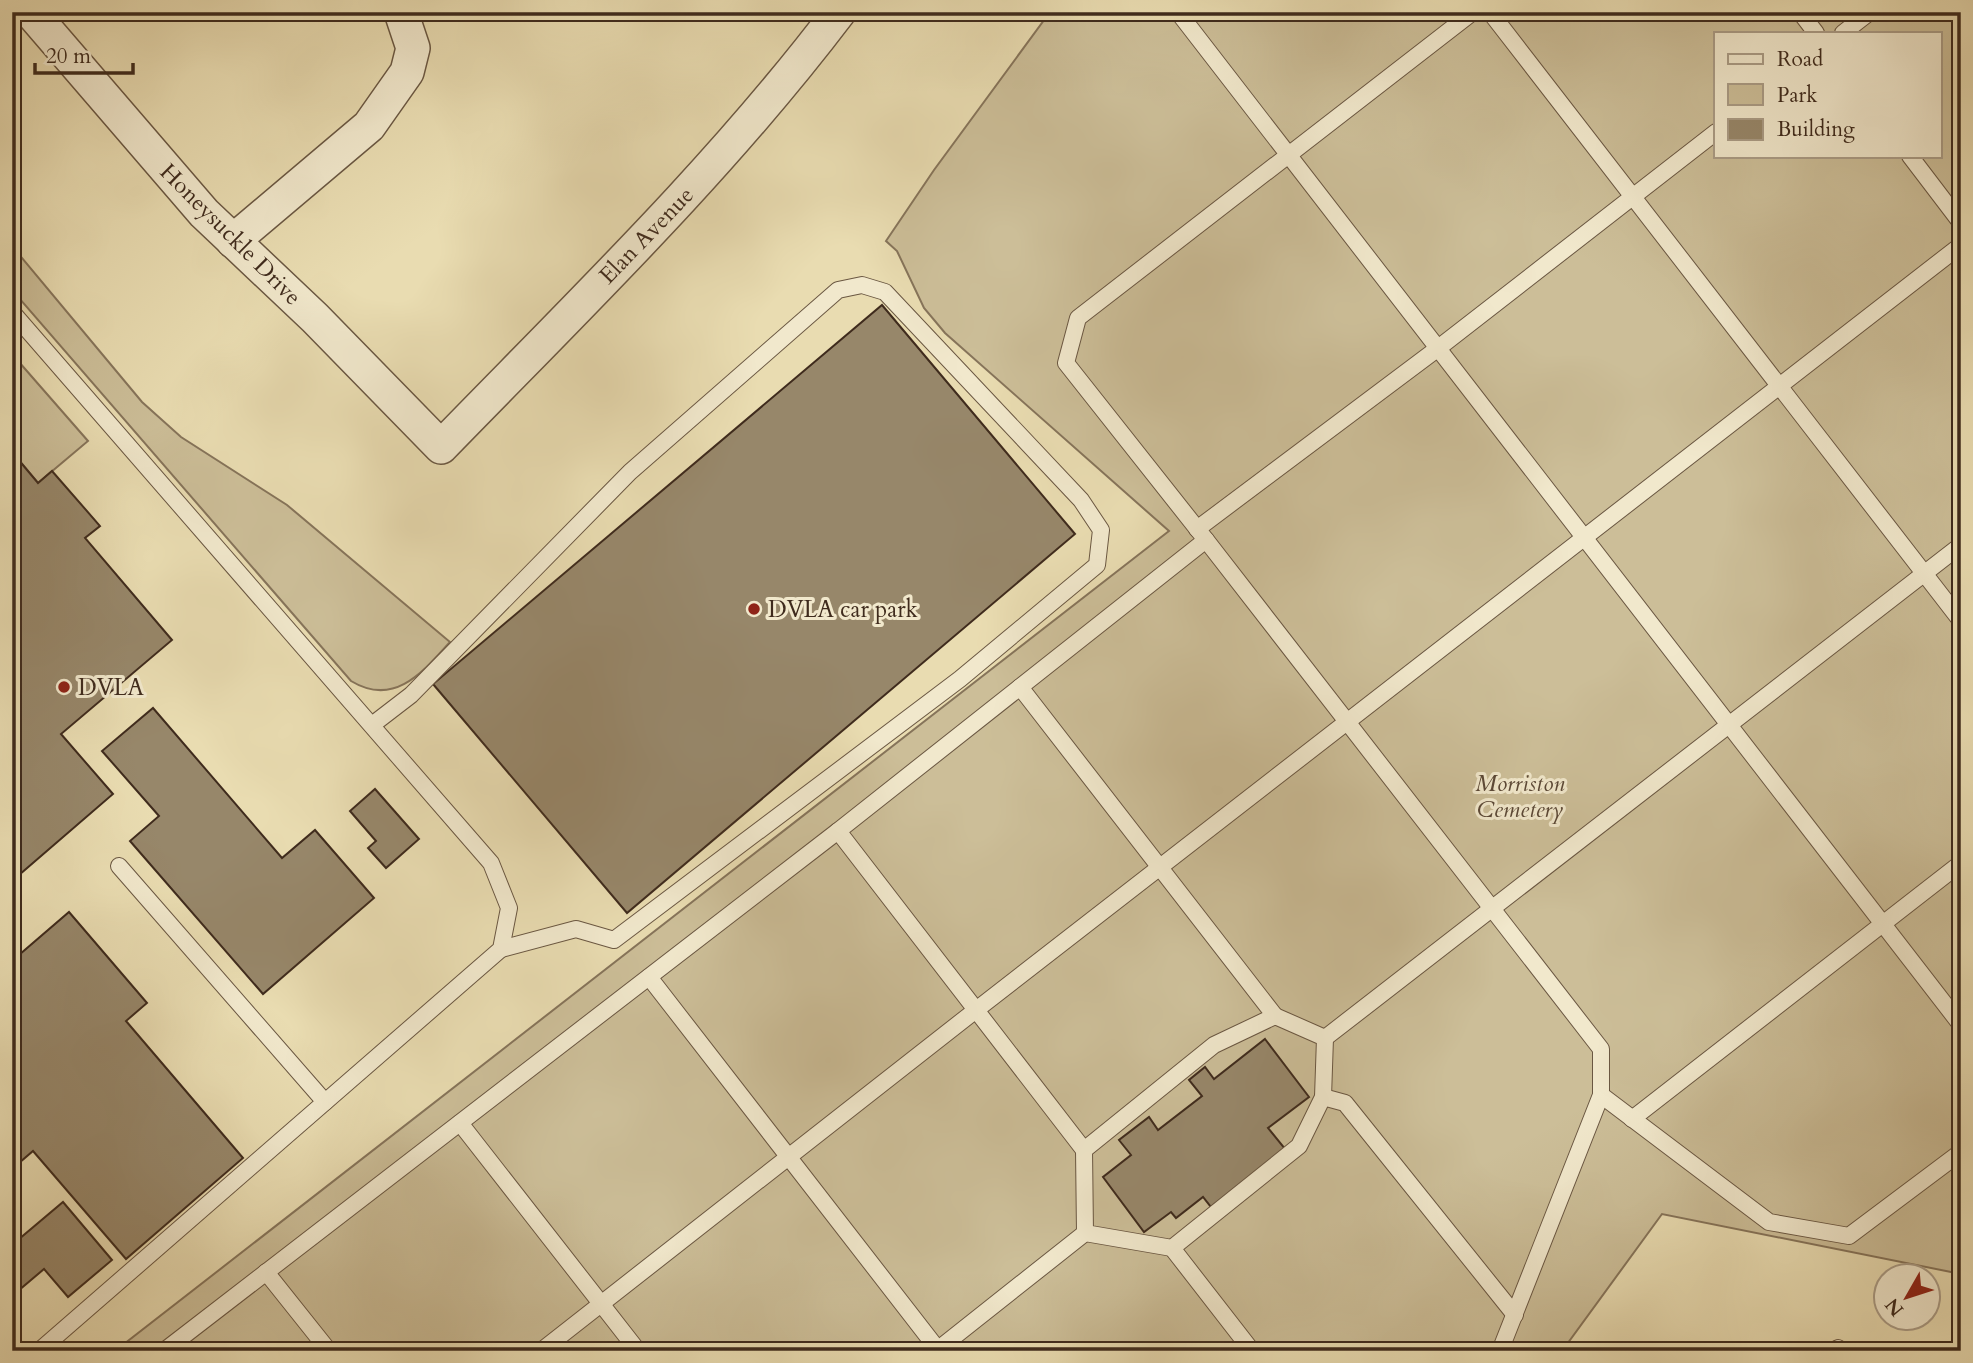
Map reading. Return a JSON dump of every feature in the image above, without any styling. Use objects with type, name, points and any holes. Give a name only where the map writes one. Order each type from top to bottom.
[{"type":"street","name":"Honeysuckle Drive","points":[[31,12],[204,213],[315,318],[441,447]]},
{"type":"street","points":[[233,240],[369,126],[407,72],[413,48],[401,12]]},
{"type":"street","name":"Elan Avenue","points":[[441,447],[673,209],[800,64],[839,12]]},
{"type":"lane","points":[[1178,12],[1961,1025]]},
{"type":"lane","points":[[1473,12],[1078,318],[1066,363],[1601,1049],[1601,1095],[1500,1351]]},
{"type":"lane","points":[[1489,12],[1961,621]]},
{"type":"lane","points":[[1800,12],[1815,32]]},
{"type":"lane","points":[[1844,32],[1870,12]]},
{"type":"lane","points":[[164,1351],[838,831],[1020,687],[1201,534],[1714,134]]},
{"type":"lane","points":[[1911,158],[1961,223]]},
{"type":"lane","points":[[541,1351],[1961,245]]},
{"type":"lane","points":[[39,1351],[501,949],[576,929],[614,940],[960,679],[1097,565],[1101,530],[1081,500],[885,292],[862,285],[838,290],[630,472],[411,695],[372,725]]},
{"type":"lane","points":[[12,312],[491,863],[509,908],[501,949]]},
{"type":"lane","points":[[1325,1038],[1961,545]]},
{"type":"lane","points":[[1020,687],[1275,1016],[1325,1038]]},
{"type":"lane","points":[[838,831],[1084,1150],[1085,1233]]},
{"type":"lane","points":[[1632,1119],[1961,863]]},
{"type":"lane","points":[[118,866],[325,1102]]},
{"type":"lane","points":[[649,977],[938,1350],[1085,1233],[1172,1248],[1252,1351]]},
{"type":"lane","points":[[1084,1150],[1214,1045],[1275,1016]]},
{"type":"lane","points":[[1172,1248],[1299,1146],[1323,1097],[1325,1038]]},
{"type":"lane","points":[[1601,1095],[1769,1222],[1849,1236],[1961,1152]]},
{"type":"lane","points":[[1323,1097],[1345,1103],[1515,1315]]},
{"type":"lane","points":[[460,1123],[638,1351]]},
{"type":"lane","points":[[267,1272],[329,1351]]},
{"type":"green space","name":"Morriston Cemetery","points":[[1050,12],[1961,12],[1961,1274],[1941,1270],[1941,1262],[1901,1262],[1662,1214],[1562,1351],[115,1351],[1169,531],[945,333],[924,308],[897,251],[886,241],[934,170]]},
{"type":"green space","points":[[12,246],[142,402],[181,437],[287,505],[450,642],[429,665],[406,683],[394,688],[366,688],[351,681],[12,290]]},
{"type":"green space","points":[[12,354],[88,441],[38,483],[12,452]]},
{"type":"building","name":"DVLA car park","points":[[882,305],[1075,534],[627,913],[433,684]]},
{"type":"building","name":"DVLA","points":[[12,452],[38,483],[52,471],[100,526],[85,538],[172,640],[61,734],[113,794],[12,881]]},
{"type":"building","points":[[153,708],[282,858],[315,830],[374,898],[263,994],[130,841],[159,816],[102,751]]},
{"type":"building","points":[[375,789],[419,839],[386,868],[368,848],[376,841],[350,811]]},
{"type":"building","points":[[69,912],[147,1003],[126,1021],[243,1158],[126,1259],[33,1151],[12,1169],[12,961]]},
{"type":"building","points":[[1265,1039],[1309,1097],[1268,1128],[1286,1150],[1211,1207],[1203,1197],[1176,1218],[1171,1212],[1144,1232],[1103,1177],[1131,1155],[1119,1140],[1149,1117],[1158,1130],[1202,1096],[1189,1080],[1205,1067],[1214,1079]]},
{"type":"building","points":[[63,1202],[112,1260],[68,1297],[44,1269],[12,1296],[12,1245]]},
{"type":"place","name":"DVLA car park","points":[[754,609]]},
{"type":"place","name":"DVLA","points":[[64,687]]}]
